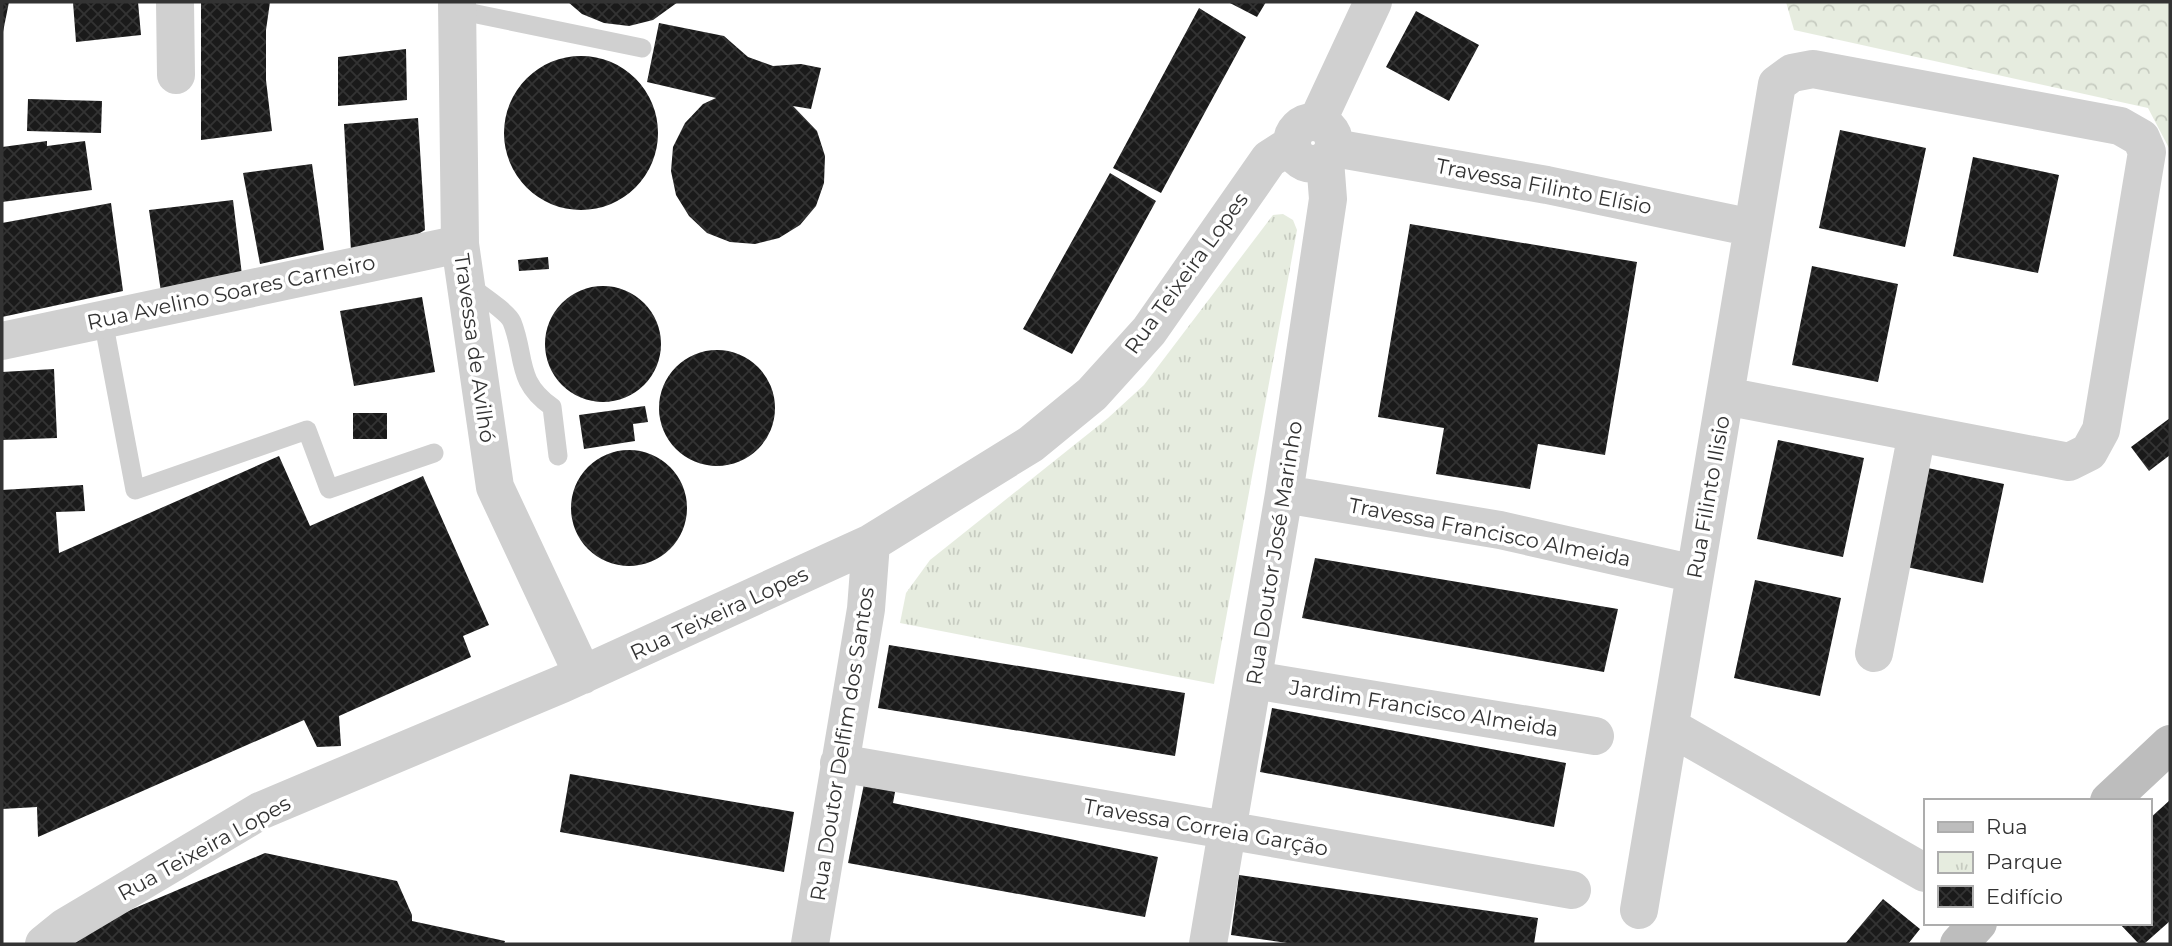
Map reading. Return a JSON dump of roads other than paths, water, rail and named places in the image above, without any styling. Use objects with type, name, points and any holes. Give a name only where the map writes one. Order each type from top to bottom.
[{"type":"street","points":[[175,2],[176,75]]},
{"type":"street","points":[[1317,144],[1373,2]]},
{"type":"street","name":"Travessa de Avilhó","points":[[457,6],[460,244],[495,487],[583,675]]},
{"type":"street","name":"Rua Filinto Ilisio","points":[[1639,910],[1777,84],[1792,73],[1813,69],[2120,126],[2141,138],[2147,152],[2101,430],[2089,452],[2069,462],[1917,433]]},
{"type":"street","name":"Travessa Filinto Elísio","points":[[1317,144],[1546,185],[1753,228]]},
{"type":"street","name":"Rua Doutor José Marinho","points":[[1208,944],[1284,494],[1328,199],[1317,144]]},
{"type":"street","name":"Rua Teixeira Lopes","points":[[44,944],[65,927],[260,811],[583,675],[871,543],[1031,444],[1092,394],[1149,331],[1269,159],[1317,144]]},
{"type":"street","name":"Rua Avelino Soares Carneiro","points":[[2,341],[460,244]]},
{"type":"street","points":[[1725,396],[1917,433],[1874,653]]},
{"type":"street","name":"Travessa Francisco Almeida","points":[[1284,494],[1500,530],[1695,574]]},
{"type":"street","name":"Rua Doutor Delfim dos Santos","points":[[810,944],[866,610],[871,543]]},
{"type":"street","name":"Jardim Francisco Almeida","points":[[1253,680],[1595,736]]},
{"type":"street","points":[[1670,727],[1924,872]]},
{"type":"street","points":[[2111,799],[2170,744]]},
{"type":"street","name":"Travessa Correia Garção","points":[[839,763],[1572,890]]},
{"type":"street","points":[[1959,944],[1976,925]]},
{"type":"lane","points":[[457,6],[642,48]]},
{"type":"lane","points":[[466,283],[512,319],[523,376],[540,399],[552,407],[558,456]]},
{"type":"lane","points":[[103,320],[135,491],[307,430],[329,489],[434,453]]}]
